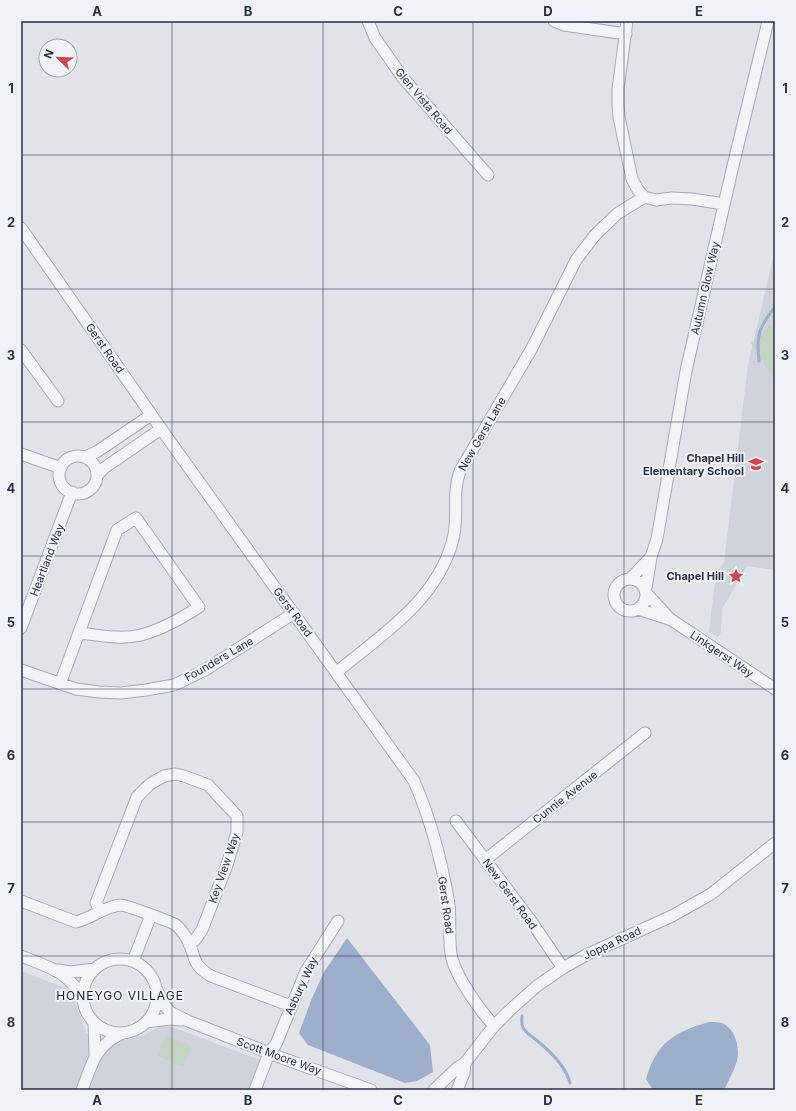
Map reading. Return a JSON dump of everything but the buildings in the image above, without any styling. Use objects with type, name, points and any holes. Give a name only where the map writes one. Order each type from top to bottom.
[{"type":"street","name":"Glen Vista Road","points":[[368,21],[375,38],[403,78],[488,175]]},
{"type":"street","points":[[554,21],[564,25],[626,34]]},
{"type":"street","points":[[627,21],[618,89],[619,117],[632,179],[644,197],[656,200],[672,198],[692,199],[724,204]]},
{"type":"street","name":"Autumn Glow Way","points":[[646,591],[651,557],[657,539],[686,375],[724,204],[768,21]]},
{"type":"street","name":"New Gerst Lane","points":[[337,672],[408,614],[430,587],[442,568],[452,543],[456,520],[455,491],[460,471],[532,348],[579,255],[595,235],[617,214],[644,197]]},
{"type":"street","name":"Gerst Road","points":[[21,228],[151,415],[414,781],[423,802],[435,843],[449,905],[452,958],[456,968],[482,1012],[494,1026]]},
{"type":"street","points":[[21,350],[58,401]]},
{"type":"street","points":[[86,457],[98,451],[151,415]]},
{"type":"street","points":[[97,476],[104,468],[161,429]]},
{"type":"street","points":[[21,454],[61,468]]},
{"type":"street","points":[[80,456],[86,457],[91,460],[97,470],[97,476],[93,487],[81,494],[72,492],[64,487],[60,481],[61,468],[68,459],[80,456]]},
{"type":"street","name":"Heartland Way","points":[[21,628],[72,492]]},
{"type":"street","points":[[60,684],[117,530],[136,518],[199,607],[176,621],[140,636],[118,637],[79,633]]},
{"type":"street","name":"Autumn Glow Way","points":[[631,578],[651,557]]},
{"type":"street","points":[[631,578],[640,581],[646,591],[644,603],[634,611],[624,610],[617,603],[614,594],[618,584],[631,578]]},
{"type":"street","name":"Linkgerst Way","points":[[646,591],[670,619],[775,689]]},
{"type":"street","name":"Linkgerst Way","points":[[638,609],[670,619]]},
{"type":"street","name":"Founders Lane","points":[[21,670],[60,684],[84,690],[121,693],[146,690],[174,684],[205,670],[294,613]]},
{"type":"street","name":"Cunnie Avenue","points":[[485,860],[645,733]]},
{"type":"street","name":"Key View Way","points":[[101,911],[96,903],[137,797],[150,784],[164,776],[175,774],[184,776],[208,785],[237,816],[237,832],[227,865],[202,930],[195,940],[189,944]]},
{"type":"street","name":"New Gerst Road","points":[[456,821],[531,921],[563,968]]},
{"type":"street","name":"Joppa Road","points":[[434,1090],[457,1068],[465,1063],[494,1026],[526,996],[563,968],[599,949],[672,916],[695,903],[729,881],[775,843]]},
{"type":"street","points":[[21,901],[76,922],[84,920],[101,911],[122,905],[136,909],[176,925],[186,936],[195,962],[202,970],[291,1006]]},
{"type":"street","points":[[133,961],[151,915]]},
{"type":"street","name":"Asbury Way","points":[[255,1090],[269,1053],[276,1044],[306,971],[338,921]]},
{"type":"street","points":[[21,956],[58,970],[70,972],[94,970]]},
{"type":"street","points":[[82,1090],[96,1056],[104,1044],[112,1038],[134,1030],[146,1022],[155,1008],[157,990],[151,975],[140,964],[126,959],[112,960],[94,970],[88,977],[83,997]]},
{"type":"street","points":[[58,970],[70,980],[83,997],[86,1009],[94,1022],[103,1029],[114,1032],[125,1032]]},
{"type":"street","name":"Scott Moore Way","points":[[157,990],[162,1002],[170,1012],[188,1021],[269,1053],[371,1090]]},
{"type":"street","name":"Scott Moore Way","points":[[146,1022],[169,1019],[188,1021]]},
{"type":"street","points":[[94,1022],[96,1056]]},
{"type":"street","name":"Joppa Road","points":[[457,1090],[464,1073],[465,1063]]},
{"type":"shaded area","name":"Chapel Hill Elementary School","points":[[775,250],[775,570],[747,566],[722,609],[721,632],[718,637],[709,632],[716,573],[724,562],[748,365]]},
{"type":"shaded area","points":[[21,971],[71,990],[86,1033],[109,1043],[144,1035],[164,1024],[260,1060],[248,1090],[21,1090]]},
{"type":"green space","points":[[775,324],[775,381],[751,343],[767,328]]},
{"type":"green space","points":[[166,1036],[191,1046],[183,1067],[158,1056]]},
{"type":"water","points":[[347,938],[430,1045],[433,1072],[417,1081],[405,1083],[308,1045],[299,1033],[312,998],[324,972]]},
{"type":"water","points":[[709,1022],[722,1023],[727,1026],[731,1030],[736,1040],[738,1053],[736,1064],[724,1090],[653,1090],[646,1079],[650,1066],[662,1047],[668,1040],[686,1030]]},
{"type":"waterway","points":[[759,361],[758,344],[760,332],[765,320],[775,307]]},
{"type":"waterway","points":[[522,1016],[523,1028],[558,1061],[570,1083]]},
{"type":"place","name":"Chapel Hill Elementary School","points":[[756,464]]},
{"type":"place","name":"Chapel Hill","points":[[736,576]]},
{"type":"district","name":"HONEYGO VILLAGE","points":[[120,996]]}]
